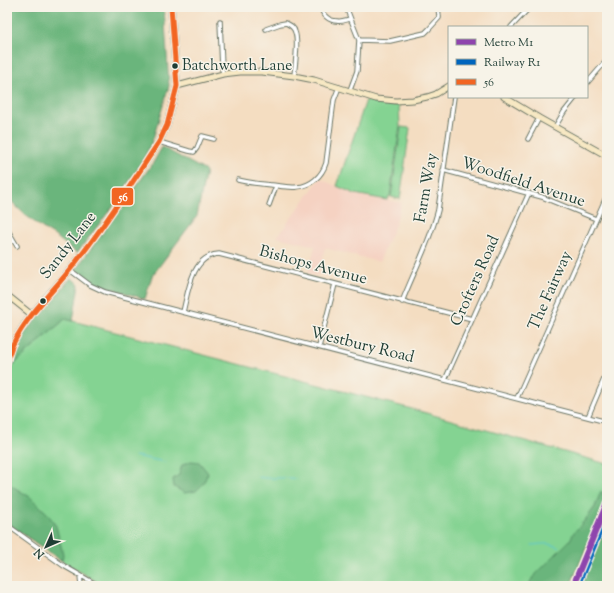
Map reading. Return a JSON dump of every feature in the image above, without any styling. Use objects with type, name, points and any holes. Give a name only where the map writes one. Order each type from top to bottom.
[{"type":"main road","name":"Sandy Lane","points":[[7,363],[13,344],[24,326],[90,244],[159,142],[167,125],[177,86],[171,7]]},
{"type":"street","points":[[320,7],[327,18],[337,22],[350,19]]},
{"type":"street","points":[[346,7],[359,40],[357,71],[350,90]]},
{"type":"street","points":[[359,40],[390,41],[425,33],[439,18],[438,7]]},
{"type":"street","points":[[522,7],[526,11]]},
{"type":"street","points":[[512,26],[530,7]]},
{"type":"street","points":[[220,21],[223,74]]},
{"type":"street","points":[[266,29],[286,23],[294,29],[296,37],[296,55],[294,76]]},
{"type":"street","points":[[607,47],[607,52]]},
{"type":"street","points":[[588,82],[607,60]]},
{"type":"street","points":[[177,86],[223,74],[256,72],[294,76],[314,80],[384,101],[421,99],[432,96],[448,87]]},
{"type":"street","points":[[238,180],[254,184],[300,187],[315,180],[323,170],[326,163],[334,100],[339,87]]},
{"type":"street","name":"Farm Way","points":[[402,302],[428,241],[438,210],[454,98]]},
{"type":"street","points":[[506,98],[607,156]]},
{"type":"street","points":[[555,127],[575,98]]},
{"type":"street","points":[[528,139],[539,118]]},
{"type":"street","points":[[159,142],[194,152],[202,136],[214,139]]},
{"type":"street","name":"Woodfield Avenue","points":[[443,170],[529,193],[596,219]]},
{"type":"street","points":[[269,205],[276,186]]},
{"type":"street","name":"Crofters Road","points":[[445,380],[529,193]]},
{"type":"street","name":"The Fairway","points":[[517,398],[607,195]]},
{"type":"street","points":[[8,232],[17,246]]},
{"type":"street","name":"Bishops Avenue","points":[[183,312],[196,268],[212,255],[222,255],[472,319]]},
{"type":"street","name":"Westbury Road","points":[[70,270],[85,282],[105,292],[607,422]]},
{"type":"street","points":[[319,347],[335,284]]},
{"type":"street","points":[[7,295],[32,315]]},
{"type":"street","points":[[588,417],[607,372]]},
{"type":"street","points":[[7,526],[64,566],[96,585]]},
{"type":"street","points":[[80,575],[81,586]]},
{"type":"shaded area","points":[[320,179],[355,194],[402,203],[395,225],[379,262],[325,248],[318,276],[308,274],[315,246],[277,237]]},
{"type":"green space","points":[[7,7],[164,7],[169,86],[152,142],[143,160],[117,201],[77,253],[31,219],[7,196]]},
{"type":"green space","points":[[366,100],[377,103],[399,105],[400,126],[390,196],[387,200],[355,194],[337,186]]},
{"type":"green space","points":[[401,127],[410,128],[400,199],[391,197]]},
{"type":"green space","points":[[162,147],[206,171],[197,216],[152,276],[145,299],[91,282],[88,278],[75,270],[153,163]]},
{"type":"green space","points":[[71,278],[79,284],[73,321],[65,319],[13,365],[21,337]]},
{"type":"green space","points":[[65,319],[412,409],[607,464],[607,499],[599,497],[595,507],[589,515],[558,586],[104,586],[62,561],[7,523],[7,374],[13,365]]},
{"type":"green space","points":[[191,461],[199,462],[208,473],[203,484],[196,491],[185,493],[174,487],[173,479],[179,475],[182,465]]},
{"type":"green space","points":[[7,483],[30,497],[48,514],[56,526],[63,554],[62,561],[7,523]]},
{"type":"green space","points":[[601,491],[607,499],[570,586],[528,586],[533,577],[570,540],[574,532],[595,507]]},
{"type":"green space","points":[[607,523],[607,586],[581,586]]},
{"type":"waterway","points":[[7,409],[7,418]]},
{"type":"waterway","points":[[135,456],[165,462]]},
{"type":"waterway","points":[[258,477],[297,479]]},
{"type":"waterway","points":[[532,545],[550,544],[559,548]]},
{"type":"waterway","points":[[599,586],[607,566]]},
{"type":"metro line","name":"M1","points":[[573,586],[607,503]]},
{"type":"rail line","name":"R1","points":[[577,586],[607,514]]},
{"type":"transit line","name":"56","points":[[7,363],[14,342],[28,320],[71,269],[100,230],[159,142],[167,125],[177,86],[171,7]]},
{"type":"place","name":"Batchworth Lane","points":[[175,66]]}]
